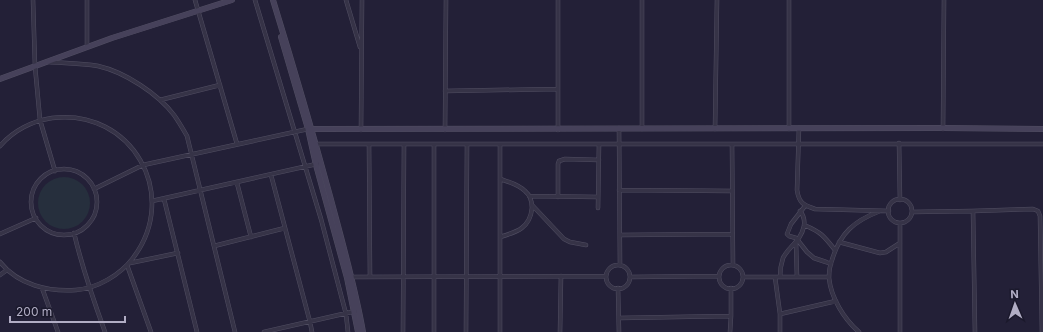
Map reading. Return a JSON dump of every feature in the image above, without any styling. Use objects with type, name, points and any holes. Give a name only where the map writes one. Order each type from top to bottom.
[{"type":"street","points":[[33,0],[35,66],[40,120],[55,171]]},
{"type":"street","points":[[87,47],[88,0]]},
{"type":"street","points":[[195,0],[237,144]]},
{"type":"street","points":[[0,79],[112,38],[232,0]]},
{"type":"street","points":[[256,0],[321,219],[346,314],[348,332]]},
{"type":"street","points":[[270,0],[352,277],[357,311],[358,332]]},
{"type":"street","points":[[273,0],[309,130],[316,144],[319,164],[347,278],[363,332]]},
{"type":"street","points":[[346,0],[361,52]]},
{"type":"street","points":[[361,130],[362,0]]},
{"type":"street","points":[[445,129],[446,0]]},
{"type":"street","points":[[558,0],[558,129]]},
{"type":"street","points":[[642,0],[642,129]]},
{"type":"street","points":[[715,129],[717,0]]},
{"type":"street","points":[[789,0],[790,129]]},
{"type":"street","points":[[943,129],[944,0]]},
{"type":"street","points":[[47,62],[98,66],[115,71],[132,80],[160,100],[175,116],[187,136],[235,332]]},
{"type":"street","points":[[160,100],[220,85]]},
{"type":"street","points":[[445,91],[558,89]]},
{"type":"street","points":[[0,146],[15,132],[40,120],[62,117],[78,118],[97,123],[124,140],[136,153],[143,165],[150,184],[152,201],[151,220],[140,250],[128,264],[114,276],[98,285],[81,290],[63,291],[42,288],[30,284],[14,275],[0,262]]},
{"type":"street","points":[[619,129],[620,265]]},
{"type":"street","points":[[799,129],[797,190],[800,200],[805,206],[815,209],[889,211]]},
{"type":"street","points":[[94,188],[143,165],[294,131],[309,130],[1043,130]]},
{"type":"street","points":[[0,139],[4,141]]},
{"type":"street","points":[[899,143],[900,200]]},
{"type":"street","points":[[316,144],[1043,144]]},
{"type":"street","points":[[369,144],[370,278]]},
{"type":"street","points":[[403,332],[404,144]]},
{"type":"street","points":[[434,144],[434,332]]},
{"type":"street","points":[[466,332],[467,144]]},
{"type":"street","points":[[500,144],[500,332]]},
{"type":"street","points":[[598,208],[599,144]]},
{"type":"street","points":[[732,144],[733,265]]},
{"type":"street","points":[[558,197],[559,161],[565,159],[599,160]]},
{"type":"street","points":[[152,201],[319,164]]},
{"type":"street","points":[[68,170],[80,173],[94,188],[97,200],[94,217],[86,226],[74,233],[61,234],[49,231],[39,223],[32,207],[35,187],[44,176],[55,171],[68,170]]},
{"type":"street","points":[[271,175],[312,332]]},
{"type":"street","points":[[500,179],[517,185],[526,192],[532,205],[531,216],[526,225],[514,233],[500,237]]},
{"type":"street","points":[[237,183],[251,237]]},
{"type":"street","points":[[619,190],[732,191]]},
{"type":"street","points":[[529,196],[598,197]]},
{"type":"street","points":[[164,199],[197,332]]},
{"type":"street","points":[[900,200],[906,201],[912,208],[911,217],[900,223],[891,219],[889,211],[893,202],[900,200]]},
{"type":"street","points":[[532,205],[564,239],[570,242],[586,245]]},
{"type":"street","points":[[805,206],[800,211],[787,232],[789,236],[796,238],[797,242],[814,258],[831,264]]},
{"type":"street","points":[[912,212],[1034,209],[1038,211],[1040,216],[1042,332]]},
{"type":"street","points":[[780,277],[782,260],[797,242],[803,231],[804,219],[803,214],[800,211]]},
{"type":"street","points":[[858,332],[847,320],[836,301],[829,277],[831,264],[835,250],[841,238],[862,219],[882,211]]},
{"type":"street","points":[[973,211],[975,332]]},
{"type":"street","points":[[0,234],[36,218]]},
{"type":"street","points":[[900,223],[900,332]]},
{"type":"street","points":[[804,225],[821,233],[835,250]]},
{"type":"street","points":[[214,246],[285,228]]},
{"type":"street","points":[[74,233],[79,256],[89,288],[105,332]]},
{"type":"street","points":[[620,235],[732,234]]},
{"type":"street","points":[[797,242],[797,277]]},
{"type":"street","points":[[839,242],[880,253],[886,252],[900,243]]},
{"type":"street","points":[[128,264],[178,253]]},
{"type":"street","points":[[128,264],[151,332]]},
{"type":"street","points":[[620,265],[627,269],[630,273],[629,282],[622,288],[613,287],[609,284],[606,276],[611,268],[620,265]]},
{"type":"street","points":[[733,265],[740,269],[743,277],[742,282],[738,286],[731,288],[722,284],[719,276],[724,268],[733,265]]},
{"type":"street","points":[[0,275],[7,270]]},
{"type":"street","points":[[560,276],[560,332]]},
{"type":"street","points":[[352,277],[606,276]]},
{"type":"street","points":[[630,277],[719,276]]},
{"type":"street","points":[[743,277],[829,277]]},
{"type":"street","points":[[775,277],[780,314],[780,332]]},
{"type":"street","points":[[42,288],[58,332]]},
{"type":"street","points":[[618,288],[619,332]]},
{"type":"street","points":[[730,332],[731,288]]},
{"type":"street","points":[[780,314],[836,301]]},
{"type":"street","points":[[264,332],[275,331],[357,311]]},
{"type":"street","points":[[618,318],[731,316]]},
{"type":"street","points":[[851,332],[854,327]]},
{"type":"shaded area","points":[[59,177],[69,177],[79,181],[86,188],[90,198],[90,208],[86,218],[79,225],[69,229],[59,229],[49,225],[42,218],[38,208],[38,198],[42,188],[49,181]]}]
